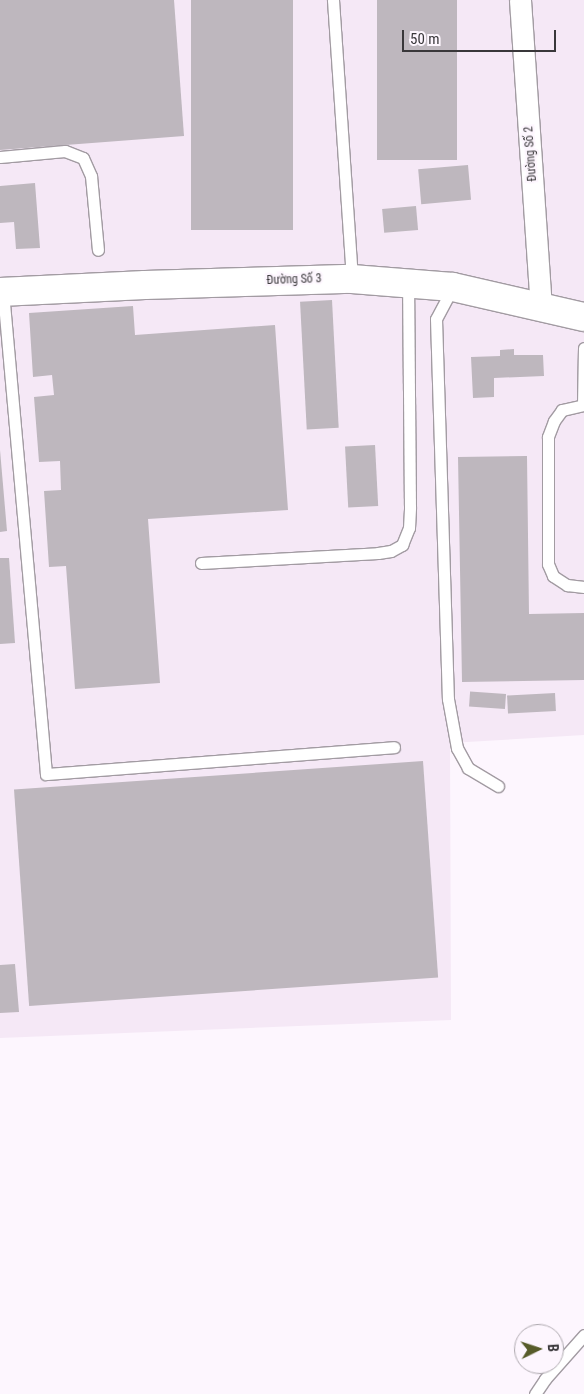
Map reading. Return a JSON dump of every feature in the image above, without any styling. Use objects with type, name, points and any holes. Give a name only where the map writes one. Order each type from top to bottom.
[{"type":"street","name":"Đường Số 2","points":[[520,0],[541,307]]},
{"type":"street","name":"Đường Số 3","points":[[1,292],[155,284],[352,279],[453,287],[584,317]]},
{"type":"lane","points":[[333,0],[352,279]]},
{"type":"lane","points":[[0,156],[65,151],[83,158],[91,176],[98,250]]},
{"type":"lane","points":[[201,563],[378,553],[402,545],[409,528],[410,507],[408,284]]},
{"type":"lane","points":[[453,287],[436,319],[448,699],[457,748],[468,768],[498,786]]},
{"type":"lane","points":[[1,292],[46,774],[394,747]]},
{"type":"lane","points":[[584,348],[584,405],[562,410],[554,422],[548,437],[548,564],[553,576],[567,585],[584,587]]},
{"type":"lane","points":[[535,1394],[544,1379],[584,1335]]},
{"type":"shaded area","points":[[0,0],[584,0],[584,735],[450,743],[451,1020],[0,1038]]},
{"type":"building","points":[[0,0],[174,0],[184,136],[0,150]]},
{"type":"building","points":[[191,0],[293,0],[293,230],[191,230]]},
{"type":"building","points":[[377,0],[457,0],[457,160],[377,160]]},
{"type":"building","points":[[468,165],[471,200],[421,204],[418,169]]},
{"type":"building","points":[[35,183],[40,248],[16,249],[14,222],[0,223],[0,186]]},
{"type":"building","points":[[416,206],[418,230],[384,233],[382,209]]},
{"type":"building","points":[[332,300],[339,428],[307,429],[300,302]]},
{"type":"building","points":[[133,306],[135,335],[275,325],[288,510],[148,519],[160,683],[75,689],[66,566],[49,567],[44,491],[61,490],[60,461],[39,462],[34,397],[54,395],[52,375],[33,377],[29,313]]},
{"type":"building","points":[[514,349],[514,355],[543,355],[544,376],[494,378],[494,397],[473,398],[471,357],[500,356],[500,350]]},
{"type":"building","points":[[375,445],[378,506],[348,507],[345,447]]},
{"type":"building","points":[[0,450],[7,531],[0,532]]},
{"type":"building","points":[[527,456],[529,614],[584,613],[584,680],[462,682],[458,457]]},
{"type":"building","points":[[0,558],[9,558],[15,643],[0,644]]},
{"type":"building","points":[[470,691],[506,694],[505,709],[469,706]]},
{"type":"building","points":[[555,693],[556,711],[508,713],[507,696]]},
{"type":"building","points":[[423,761],[438,977],[29,1006],[14,790]]},
{"type":"building","points":[[15,964],[19,1012],[0,1013],[0,965]]}]
